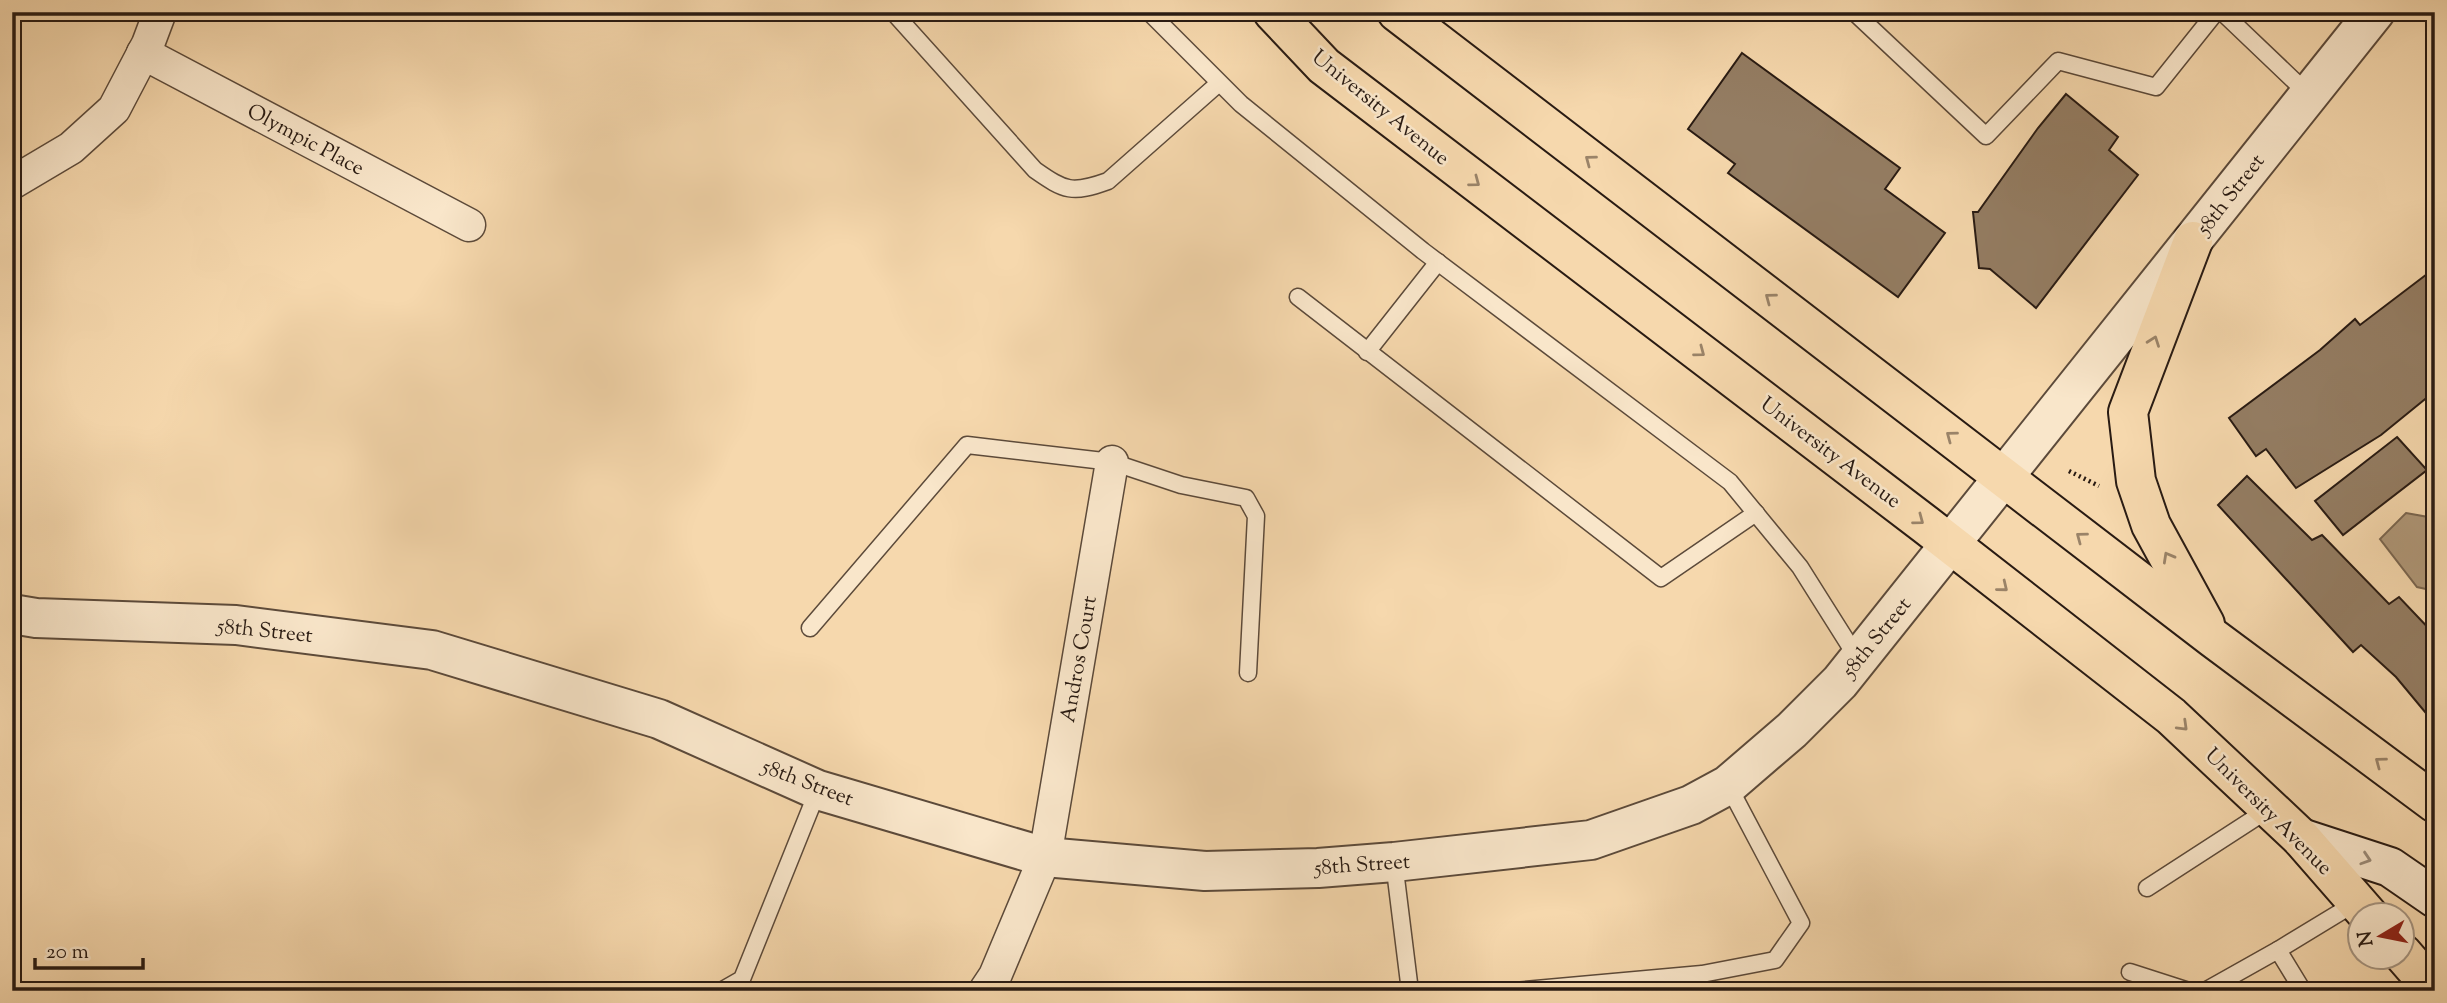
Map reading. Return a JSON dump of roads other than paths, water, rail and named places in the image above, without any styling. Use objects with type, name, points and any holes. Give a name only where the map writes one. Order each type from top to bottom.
[{"type":"main road","name":"University Avenue","points":[[1273,12],[1324,66],[2172,716],[2301,838],[2357,902]]},
{"type":"main road","points":[[1414,17],[2005,478],[2213,638],[2435,803]]},
{"type":"main road","points":[[2193,241],[2128,412],[2136,481],[2151,525],[2213,638]]},
{"type":"main road","points":[[2416,969],[2435,990]]},
{"type":"street","points":[[12,183],[71,148],[114,109],[143,53],[160,12]]},
{"type":"street","name":"58th Street","points":[[12,614],[36,618],[236,625],[432,650],[659,719],[818,790],[1045,857],[1205,871],[1318,868],[1591,840],[1691,805],[1728,785],[1792,730],[1840,682],[2375,12]]},
{"type":"street","name":"Olympic Place","points":[[143,53],[470,225]]},
{"type":"street","name":"Andros Court","points":[[985,991],[995,976],[1045,857],[1112,462]]},
{"type":"street","points":[[2301,838],[2390,867],[2435,898]]},
{"type":"lane","points":[[893,12],[1035,170],[1060,187],[1085,190],[1108,181],[1219,83]]},
{"type":"lane","points":[[1149,12],[1241,104],[1438,262],[1730,482],[1800,567],[1858,659]]},
{"type":"lane","points":[[1854,12],[1986,136],[2058,61],[2156,87],[2216,12]]},
{"type":"lane","points":[[2222,12],[2309,95]]},
{"type":"lane","points":[[1367,352],[1438,262]]},
{"type":"lane","points":[[1298,297],[1661,578],[1756,513]]},
{"type":"lane","points":[[810,628],[967,445],[1112,462],[1181,485],[1246,498],[1256,516],[1248,673]]},
{"type":"lane","points":[[1514,991],[1702,974],[1775,960],[1801,923],[1728,785]]},
{"type":"lane","points":[[721,991],[742,979],[818,790]]},
{"type":"lane","points":[[2147,888],[2269,809]]},
{"type":"lane","points":[[1395,862],[1410,991]]},
{"type":"lane","points":[[2205,991],[2278,950],[2346,917]]},
{"type":"lane","points":[[2278,950],[2302,991]]},
{"type":"lane","points":[[2130,972],[2189,991]]}]
